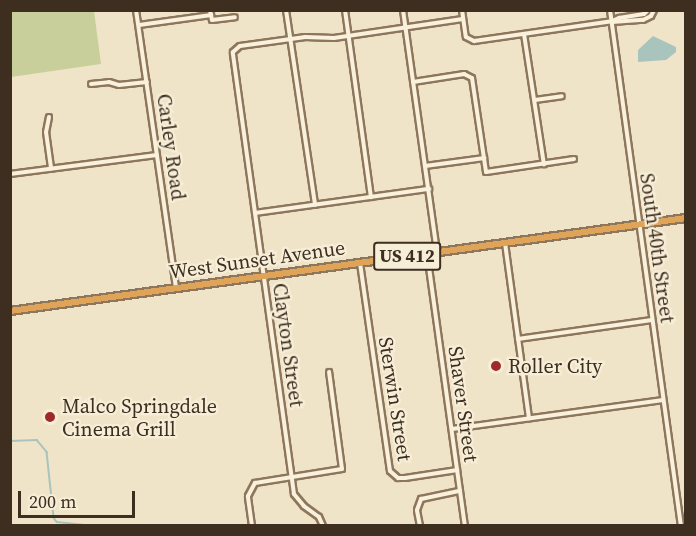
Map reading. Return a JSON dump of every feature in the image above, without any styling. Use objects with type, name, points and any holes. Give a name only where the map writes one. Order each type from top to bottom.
[{"type":"highway","name":"West Sunset Avenue","points":[[10,311],[686,218]]},
{"type":"street","name":"Carley Road","points":[[136,10],[176,288]]},
{"type":"street","points":[[286,10],[315,205]]},
{"type":"street","points":[[345,10],[371,197]]},
{"type":"street","points":[[403,10],[437,252]]},
{"type":"street","points":[[462,10],[465,34],[471,40],[612,21],[644,14],[648,10]]},
{"type":"street","name":"South 40th Street","points":[[610,10],[681,525]]},
{"type":"street","points":[[612,21],[620,23],[643,20],[651,16],[654,10]]},
{"type":"street","points":[[139,25],[211,13],[212,20],[236,17]]},
{"type":"street","points":[[290,39],[348,36],[463,19]]},
{"type":"street","points":[[524,34],[544,164]]},
{"type":"street","name":"Clayton Street","points":[[290,39],[240,46],[234,49],[294,494],[304,506],[319,517],[323,525]]},
{"type":"street","points":[[413,82],[470,76],[473,81],[486,171],[574,159]]},
{"type":"street","points":[[91,84],[109,82],[119,85],[147,82]]},
{"type":"street","points":[[535,100],[562,96]]},
{"type":"street","points":[[49,117],[46,132],[51,169]]},
{"type":"street","points":[[10,174],[157,155]]},
{"type":"street","points":[[426,166],[484,158]]},
{"type":"street","points":[[255,213],[429,189]]},
{"type":"street","points":[[505,243],[529,418]]},
{"type":"street","name":"Shaver Street","points":[[420,525],[417,510],[421,498],[460,491],[427,254]]},
{"type":"street","name":"Sterwin Street","points":[[360,262],[390,471],[398,478],[405,478],[457,470]]},
{"type":"street","points":[[518,339],[652,320]]},
{"type":"street","points":[[252,525],[248,496],[251,486],[262,480],[342,469],[329,372]]},
{"type":"street","points":[[452,429],[663,400]]},
{"type":"street","points":[[460,491],[465,525]]},
{"type":"street","points":[[680,517],[686,516]]},
{"type":"green space","points":[[10,11],[94,11],[101,64],[11,77]]},
{"type":"water","points":[[653,36],[676,47],[676,52],[666,60],[638,62],[638,50]]},
{"type":"waterway","points":[[10,441],[37,440],[47,452],[54,518],[57,522],[96,526]]},
{"type":"place","name":"Roller City","points":[[496,366]]},
{"type":"place","name":"Malco Springdale Cinema Grill","points":[[50,417]]}]
